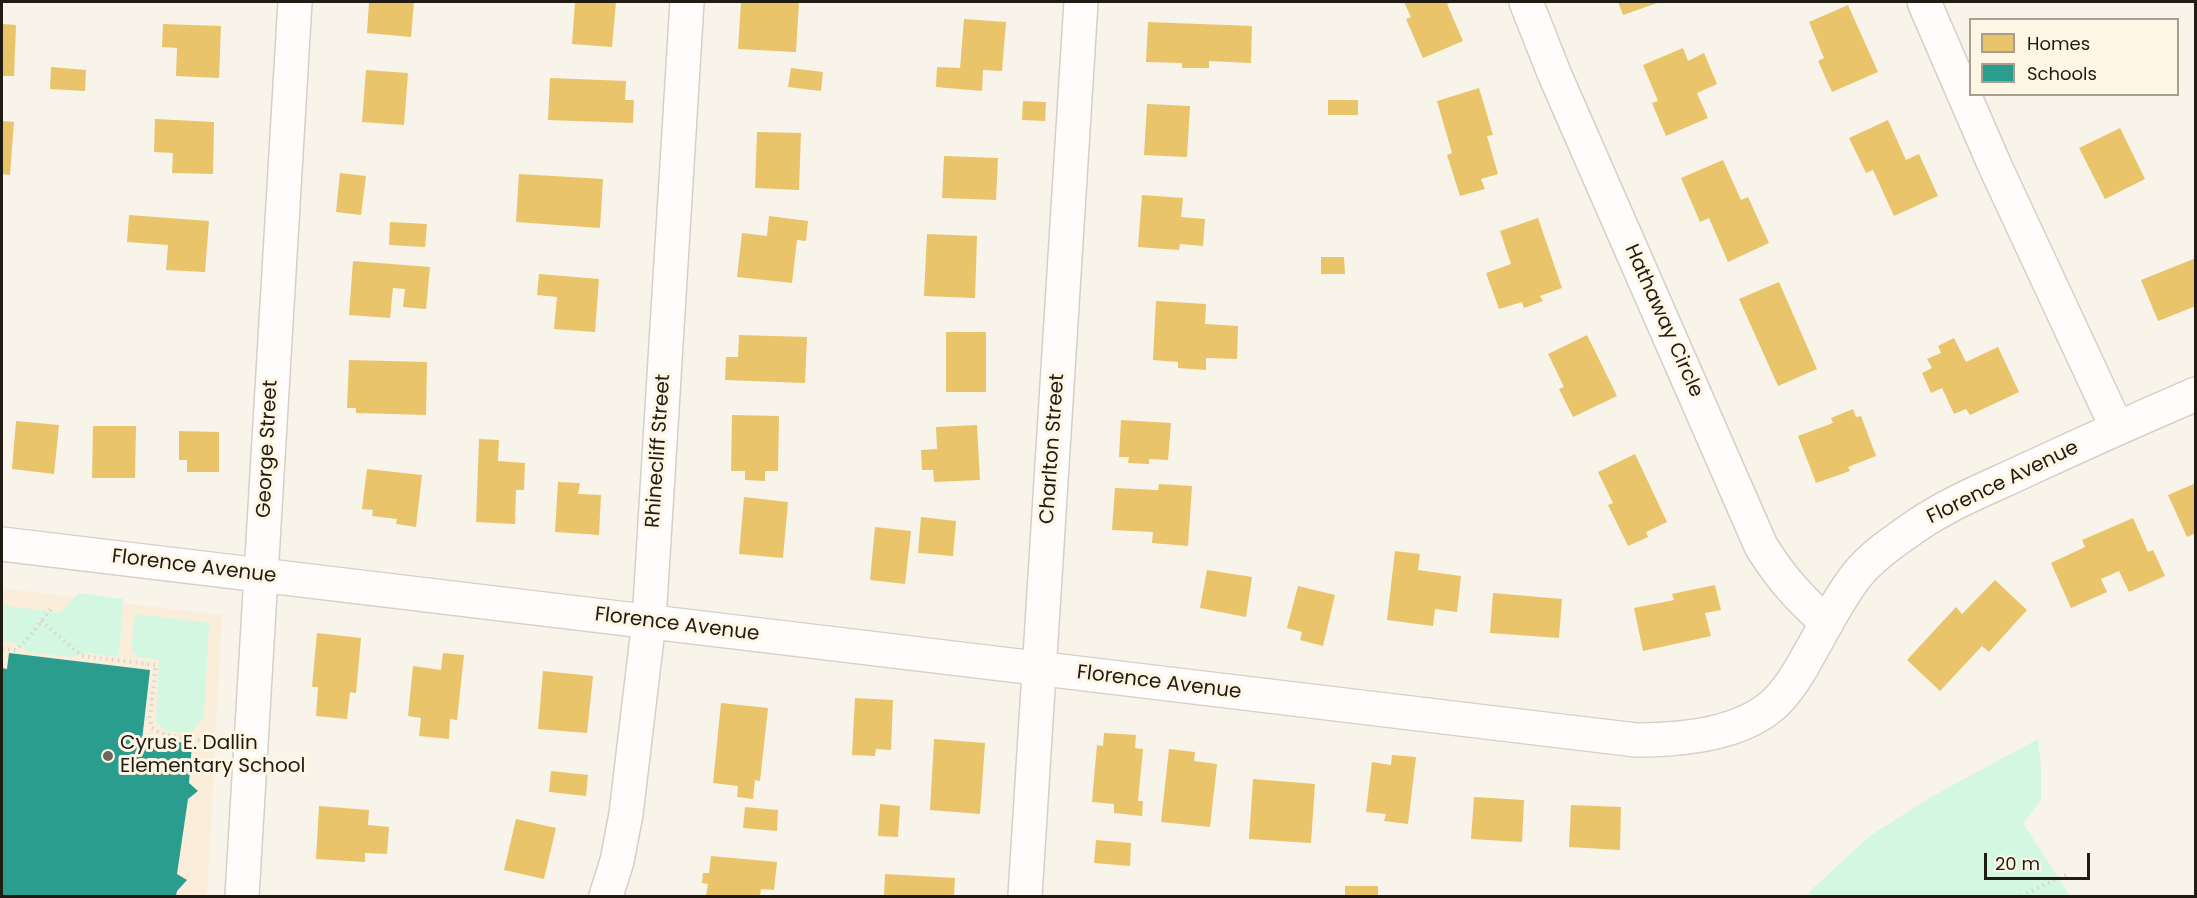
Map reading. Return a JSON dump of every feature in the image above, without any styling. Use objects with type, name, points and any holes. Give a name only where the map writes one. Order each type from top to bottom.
[{"type":"street","name":"George Street","points":[[242,897],[295,2]]},
{"type":"street","name":"Rhinecliff Street","points":[[606,897],[617,861],[626,814],[649,621],[687,2]]},
{"type":"street","name":"Charlton Street","points":[[1025,897],[1081,2]]},
{"type":"street","name":"Hathaway Circle","points":[[1526,2],[1554,73],[1761,546],[1799,599],[1827,623]]},
{"type":"street","points":[[1924,2],[1995,166],[2117,428]]},
{"type":"street","name":"Florence Avenue","points":[[2,544],[1636,740],[1668,740],[1726,729],[1751,719],[1772,706],[1787,690],[1841,597],[1858,573],[1881,551],[1919,524],[1961,499],[2196,394]]},
{"type":"path","points":[[2,649],[16,650],[53,606]]},
{"type":"path","points":[[41,621],[82,656],[156,665],[150,717],[152,728],[162,734],[220,743]]},
{"type":"path","points":[[2022,897],[2070,873]]},
{"type":"shaded area","name":"Cyrus E. Dallin Elementary School","points":[[2,588],[222,615],[207,896],[2,896]]},
{"type":"green space","points":[[79,593],[123,599],[119,657],[87,653],[72,657],[25,652],[25,649],[12,642],[2,641],[2,605],[60,613]]},
{"type":"green space","points":[[135,614],[209,623],[204,717],[191,734],[166,731],[156,722],[159,660],[137,657],[131,648]]},
{"type":"green space","points":[[2038,739],[2041,801],[2023,823],[2070,896],[1808,896],[1811,890],[1871,835],[1931,797]]},
{"type":"building: Homes","points":[[369,2],[414,2],[411,37],[367,33]]},
{"type":"building: Homes","points":[[575,2],[616,2],[612,47],[572,44]]},
{"type":"building: Homes","points":[[741,2],[799,2],[796,52],[738,49]]},
{"type":"building: Homes","points":[[1404,2],[1453,2],[1447,4],[1463,41],[1423,58],[1406,19],[1411,17]]},
{"type":"building: Homes","points":[[1618,2],[1660,2],[1623,15]]},
{"type":"building: Homes","points":[[1848,5],[1878,72],[1832,92],[1818,61],[1824,58],[1809,22]]},
{"type":"building: Homes","points":[[964,19],[1006,22],[1002,71],[983,70],[982,91],[936,87],[937,67],[960,68]]},
{"type":"building: Homes","points":[[1148,22],[1252,26],[1251,63],[1209,61],[1209,68],[1182,68],[1182,63],[1146,62]]},
{"type":"building: Homes","points":[[2,24],[16,25],[14,76],[2,76]]},
{"type":"building: Homes","points":[[163,24],[221,26],[219,78],[176,76],[177,48],[162,47]]},
{"type":"building: Homes","points":[[1683,48],[1688,61],[1704,53],[1717,84],[1697,93],[1708,118],[1666,136],[1652,103],[1658,101],[1643,65]]},
{"type":"building: Homes","points":[[51,67],[86,70],[85,91],[50,89]]},
{"type":"building: Homes","points":[[791,68],[823,72],[821,91],[788,87]]},
{"type":"building: Homes","points":[[366,70],[408,73],[404,125],[362,122]]},
{"type":"building: Homes","points":[[550,78],[626,81],[625,100],[634,100],[633,123],[548,120]]},
{"type":"building: Homes","points":[[1479,88],[1493,135],[1487,136],[1498,174],[1481,179],[1485,189],[1460,196],[1447,155],[1452,153],[1437,101]]},
{"type":"building: Homes","points":[[1328,100],[1358,100],[1358,115],[1328,115]]},
{"type":"building: Homes","points":[[1023,101],[1046,102],[1045,121],[1022,120]]},
{"type":"building: Homes","points":[[1147,104],[1190,106],[1187,157],[1144,155]]},
{"type":"building: Homes","points":[[155,119],[214,122],[213,174],[172,173],[173,153],[154,152]]},
{"type":"building: Homes","points":[[1888,120],[1906,160],[1919,154],[1938,196],[1894,216],[1873,170],[1866,173],[1849,138]]},
{"type":"building: Homes","points":[[2,121],[14,122],[10,175],[2,174]]},
{"type":"building: Homes","points":[[2120,128],[2145,179],[2105,199],[2079,148]]},
{"type":"building: Homes","points":[[757,132],[801,133],[799,190],[755,188]]},
{"type":"building: Homes","points":[[944,156],[998,158],[996,200],[942,198]]},
{"type":"building: Homes","points":[[1723,160],[1741,200],[1748,197],[1769,243],[1728,262],[1709,218],[1700,222],[1681,178]]},
{"type":"building: Homes","points":[[340,173],[366,176],[361,215],[336,212]]},
{"type":"building: Homes","points":[[519,174],[603,179],[600,228],[516,222]]},
{"type":"building: Homes","points":[[1142,195],[1183,198],[1181,217],[1205,219],[1203,246],[1180,244],[1179,250],[1138,247]]},
{"type":"building: Homes","points":[[129,215],[209,221],[205,272],[166,270],[168,245],[127,242]]},
{"type":"building: Homes","points":[[769,216],[808,221],[806,241],[797,240],[792,283],[737,277],[742,233],[767,236]]},
{"type":"building: Homes","points":[[1538,218],[1562,288],[1540,296],[1543,301],[1524,308],[1522,302],[1499,309],[1486,273],[1511,264],[1500,231]]},
{"type":"building: Homes","points":[[390,222],[427,224],[425,247],[389,245]]},
{"type":"building: Homes","points":[[927,234],[977,236],[975,298],[924,296]]},
{"type":"building: Homes","points":[[1321,257],[1344,257],[1345,274],[1321,274]]},
{"type":"building: Homes","points":[[2196,258],[2196,306],[2158,321],[2141,280]]},
{"type":"building: Homes","points":[[353,261],[430,267],[426,309],[403,307],[405,289],[393,288],[390,318],[349,315]]},
{"type":"building: Homes","points":[[539,274],[599,279],[595,332],[554,329],[557,297],[537,295]]},
{"type":"building: Homes","points":[[1779,282],[1817,369],[1778,386],[1739,299]]},
{"type":"building: Homes","points":[[1156,301],[1206,304],[1205,324],[1238,326],[1237,359],[1206,358],[1206,370],[1178,368],[1178,362],[1153,360]]},
{"type":"building: Homes","points":[[946,332],[986,332],[986,392],[946,392]]},
{"type":"building: Homes","points":[[739,335],[807,337],[805,383],[725,380],[726,357],[738,357]]},
{"type":"building: Homes","points":[[1587,335],[1617,396],[1573,417],[1559,389],[1564,387],[1548,354]]},
{"type":"building: Homes","points":[[1954,338],[1966,362],[1998,347],[2019,392],[1970,415],[1966,409],[1954,414],[1942,388],[1931,393],[1922,373],[1932,368],[1927,359],[1941,353],[1938,346]]},
{"type":"building: Homes","points":[[349,360],[427,362],[426,415],[356,413],[356,408],[347,408]]},
{"type":"building: Homes","points":[[1853,409],[1856,417],[1861,416],[1876,456],[1848,467],[1850,471],[1816,483],[1798,436],[1833,423],[1831,418]]},
{"type":"building: Homes","points":[[732,415],[779,416],[778,471],[765,471],[765,481],[745,480],[745,471],[731,471]]},
{"type":"building: Homes","points":[[1121,420],[1171,423],[1168,460],[1149,459],[1149,464],[1128,463],[1129,457],[1119,457]]},
{"type":"building: Homes","points":[[16,421],[59,425],[54,474],[12,469]]},
{"type":"building: Homes","points":[[977,425],[980,480],[934,482],[933,470],[922,470],[921,450],[937,449],[936,427]]},
{"type":"building: Homes","points":[[93,426],[136,426],[135,478],[92,478]]},
{"type":"building: Homes","points":[[179,431],[219,432],[219,472],[187,472],[187,460],[179,460]]},
{"type":"building: Homes","points":[[479,439],[499,440],[498,461],[525,463],[524,490],[516,490],[515,524],[476,522]]},
{"type":"building: Homes","points":[[1635,454],[1667,522],[1646,532],[1648,537],[1628,546],[1608,505],[1613,503],[1598,472]]},
{"type":"building: Homes","points":[[367,469],[422,475],[416,527],[396,524],[397,519],[372,516],[373,510],[362,509]]},
{"type":"building: Homes","points":[[558,482],[580,483],[578,494],[601,495],[599,535],[555,532]]},
{"type":"building: Homes","points":[[2196,483],[2196,533],[2187,537],[2168,495]]},
{"type":"building: Homes","points":[[1159,484],[1192,486],[1188,546],[1152,543],[1153,532],[1112,530],[1115,488],[1158,490]]},
{"type":"building: Homes","points":[[744,497],[788,502],[783,558],[739,554]]},
{"type":"building: Homes","points":[[921,517],[956,521],[953,556],[918,553]]},
{"type":"building: Homes","points":[[2133,518],[2148,552],[2153,550],[2165,576],[2129,592],[2119,571],[2101,579],[2107,592],[2071,608],[2051,563],[2085,547],[2082,540]]},
{"type":"building: Homes","points":[[875,527],[911,531],[905,584],[870,580]]},
{"type":"building: Homes","points":[[1395,551],[1420,554],[1418,570],[1461,576],[1457,612],[1435,609],[1433,626],[1387,620]]},
{"type":"building: Homes","points":[[1207,570],[1252,577],[1246,617],[1200,608]]},
{"type":"building: Homes","points":[[1995,580],[2027,610],[1989,652],[1982,646],[1940,691],[1907,660],[1956,607],[1962,614]]},
{"type":"building: Homes","points":[[1715,585],[1721,610],[1705,613],[1711,636],[1643,651],[1634,608],[1674,600],[1672,594]]},
{"type":"building: Homes","points":[[1298,586],[1335,595],[1323,646],[1300,640],[1302,632],[1287,628]]},
{"type":"building: Homes","points":[[1493,593],[1562,599],[1559,638],[1490,633]]},
{"type":"building: Homes","points":[[317,633],[361,638],[356,693],[350,692],[347,719],[316,716],[318,687],[312,687]]},
{"type":"building: Homes","points":[[443,653],[464,655],[457,720],[450,719],[449,739],[419,736],[421,718],[408,716],[413,666],[441,670]]},
{"type":"building: Homes","points":[[543,671],[593,676],[587,733],[538,729]]},
{"type":"building: Homes","points":[[855,698],[893,700],[891,750],[876,749],[875,756],[852,755]]},
{"type":"building: Homes","points":[[721,703],[768,708],[760,781],[755,780],[753,799],[737,797],[738,786],[713,783]]},
{"type":"building: Homes","points":[[1104,733],[1136,735],[1135,748],[1143,749],[1138,801],[1143,801],[1142,816],[1114,813],[1114,804],[1092,802],[1097,745],[1103,746]]},
{"type":"building: Homes","points":[[934,739],[985,743],[980,814],[930,810]]},
{"type":"building: Homes","points":[[1169,749],[1195,752],[1194,761],[1217,764],[1210,827],[1161,822]]},
{"type":"building: Homes","points":[[1392,755],[1416,757],[1408,824],[1384,821],[1386,814],[1366,812],[1372,762],[1391,765]]},
{"type":"building: Homes","points":[[551,771],[588,775],[586,796],[549,792]]},
{"type":"building: Homes","points":[[1253,779],[1315,784],[1311,843],[1249,839]]},
{"type":"building: Homes","points":[[1474,797],[1524,800],[1522,842],[1471,839]]},
{"type":"building: Homes","points":[[880,804],[900,806],[898,837],[878,836]]},
{"type":"building: Homes","points":[[1571,805],[1621,807],[1620,850],[1569,847]]},
{"type":"building: Homes","points":[[319,806],[369,810],[368,825],[389,827],[387,854],[365,853],[365,862],[316,859]]},
{"type":"building: Homes","points":[[745,807],[778,810],[777,831],[743,828]]},
{"type":"building: Homes","points":[[516,819],[556,828],[544,879],[504,870]]},
{"type":"building: Homes","points":[[1096,840],[1131,843],[1130,866],[1094,863]]},
{"type":"building: Homes","points":[[711,856],[777,862],[774,890],[761,889],[760,896],[706,896],[708,884],[702,883],[703,873],[709,873]]},
{"type":"building: Homes","points":[[885,874],[955,878],[954,896],[884,896]]},
{"type":"building: Homes","points":[[1345,886],[1378,886],[1378,896],[1345,896]]},
{"type":"building: Schools","name":"Cyrus E. Dallin Elementary School","points":[[9,653],[150,670],[142,740],[192,743],[189,783],[198,791],[188,799],[177,874],[187,880],[177,891],[176,896],[2,896],[2,668],[7,669]]},
{"type":"place","name":"Cyrus E. Dallin Elementary School","points":[[108,756]]}]
